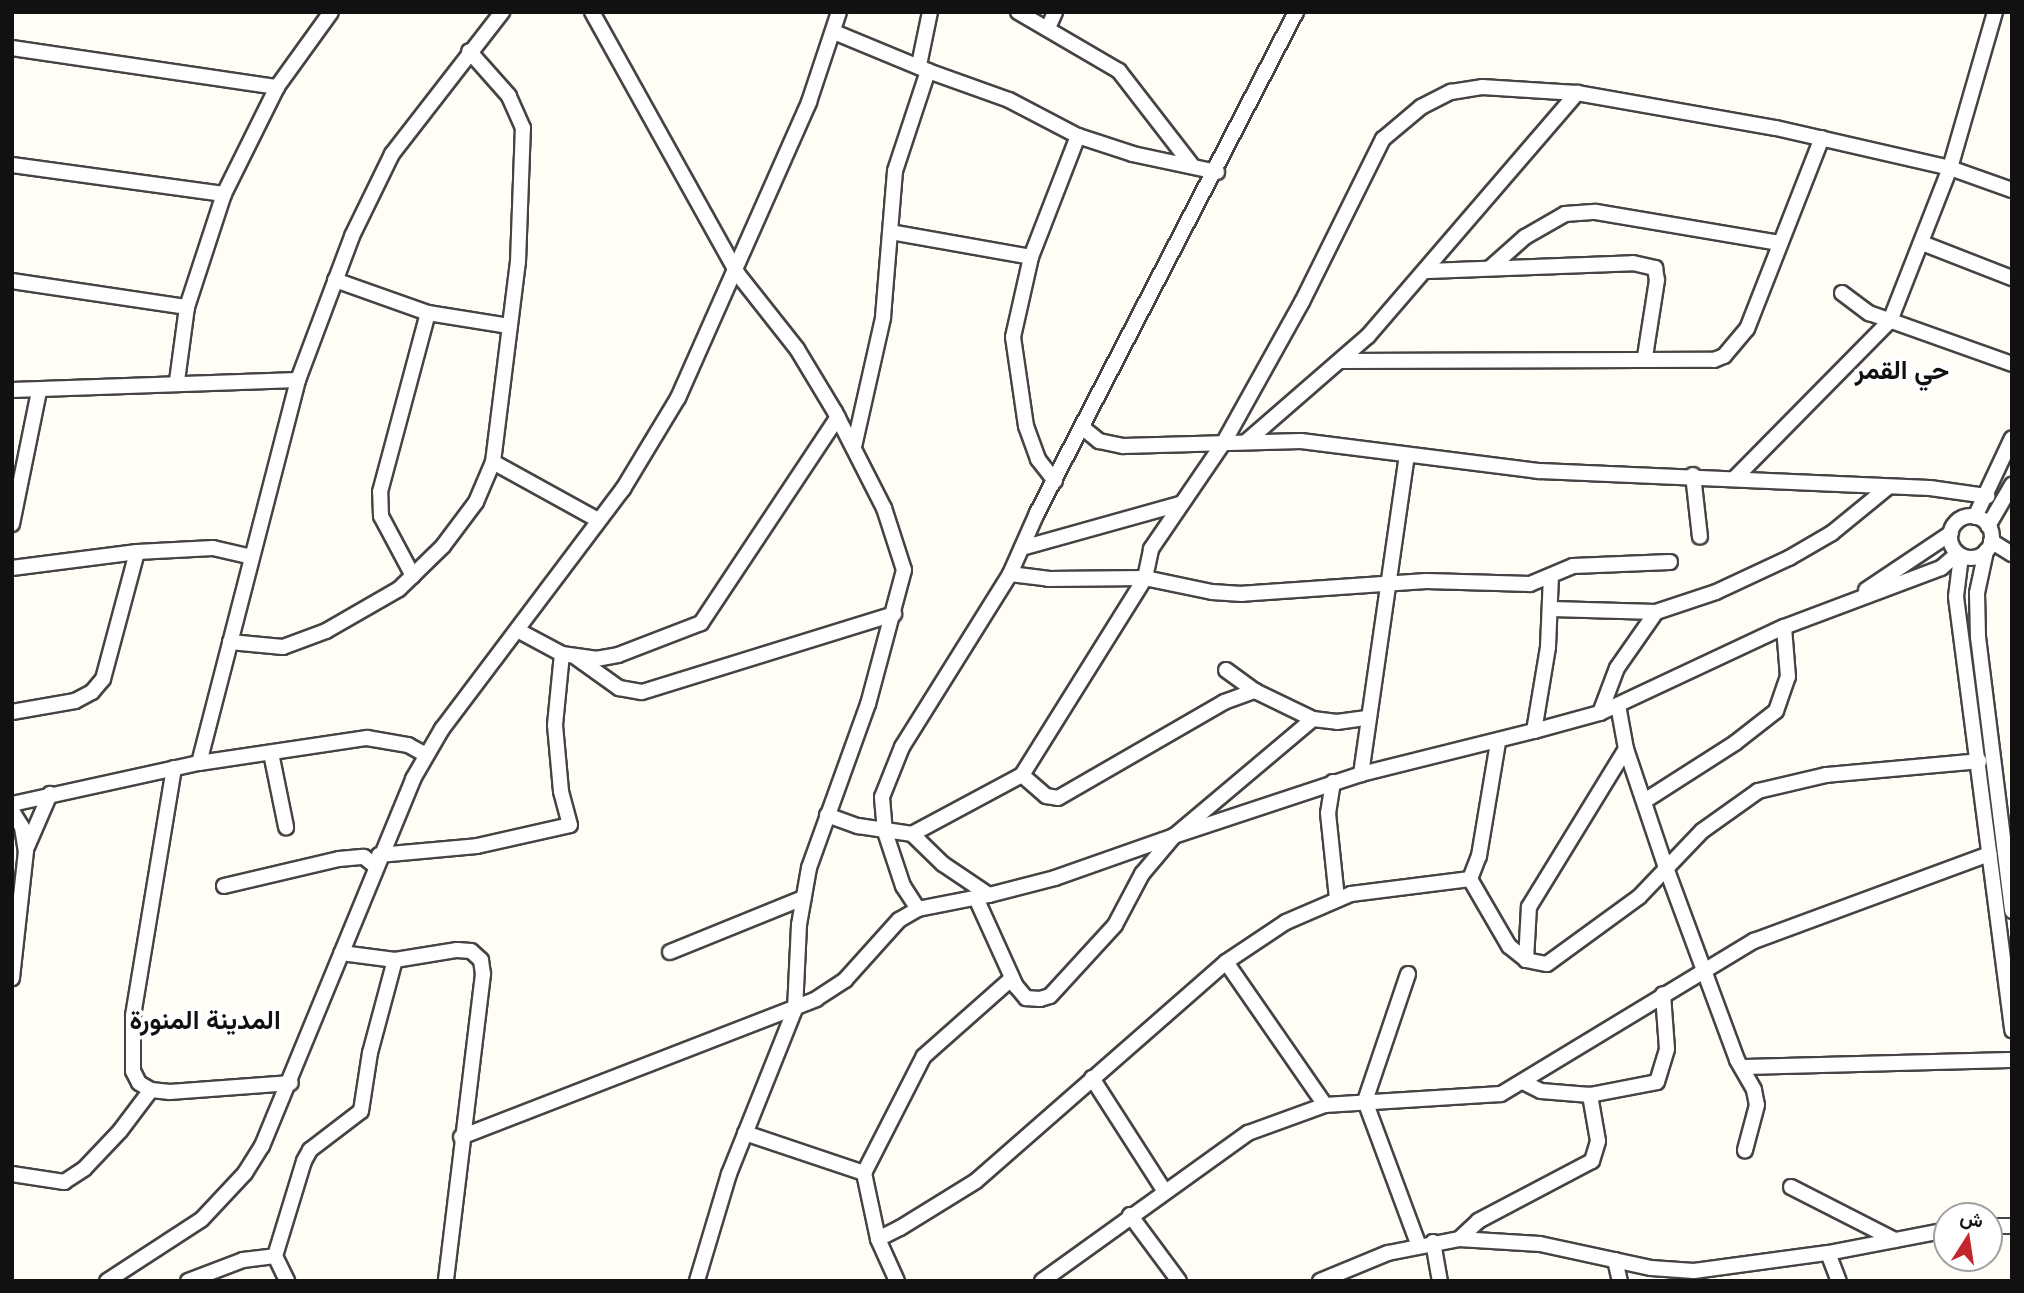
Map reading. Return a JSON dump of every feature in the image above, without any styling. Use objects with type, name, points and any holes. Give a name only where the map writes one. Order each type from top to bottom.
[{"type":"street","points":[[177,381],[187,307],[224,194],[277,87],[331,12]]},
{"type":"street","points":[[199,763],[298,380],[335,280],[392,154],[469,51],[502,12]]},
{"type":"street","points":[[592,12],[737,273],[797,349],[838,417],[901,552],[904,576],[803,898],[794,1010],[746,1133],[696,1281]]},
{"type":"street","points":[[107,1281],[202,1219],[226,1195],[262,1146],[291,1083],[377,860],[426,755],[623,489],[678,398],[737,273],[834,32],[839,12]]},
{"type":"street","points":[[854,447],[883,318],[895,171],[924,68],[930,12]]},
{"type":"street","points":[[1018,12],[1119,71],[1191,164]]},
{"type":"street","points":[[1048,28],[1055,12]]},
{"type":"street","points":[[918,909],[903,886],[885,832],[882,797],[895,761],[1010,574],[1055,481],[1217,172],[1296,12]]},
{"type":"street","points":[[1735,478],[1890,321],[1950,168],[1995,12]]},
{"type":"street","points":[[834,32],[1009,100],[1078,136],[1133,154],[1191,164],[1217,172]]},
{"type":"street","points":[[12,48],[277,87]]},
{"type":"street","points":[[230,642],[283,647],[326,631],[413,576],[443,547],[476,502],[493,462],[518,262],[523,128],[509,96],[469,51]]},
{"type":"street","points":[[827,815],[885,832],[912,834],[1022,775],[1145,578],[1151,549],[1224,442],[1302,302],[1372,156],[1389,133],[1421,107],[1451,92],[1482,87],[1577,93],[1822,138],[1950,168],[2012,190]]},
{"type":"street","points":[[1247,441],[1343,361],[1428,271],[1577,93]]},
{"type":"street","points":[[1055,481],[1032,444],[1014,363],[1016,313],[1031,257],[1078,136]]},
{"type":"street","points":[[1343,361],[1645,357],[1714,360],[1731,352],[1747,329],[1822,138]]},
{"type":"street","points":[[12,165],[224,194]]},
{"type":"street","points":[[1490,268],[1525,237],[1565,214],[1596,212],[1779,243]]},
{"type":"street","points":[[891,232],[1031,257]]},
{"type":"street","points":[[1922,243],[2012,278]]},
{"type":"street","points":[[1428,271],[1633,263],[1655,268],[1657,280],[1645,357]]},
{"type":"street","points":[[335,280],[428,313],[509,326]]},
{"type":"street","points":[[12,281],[187,307]]},
{"type":"street","points":[[1842,293],[1868,313],[2012,364]]},
{"type":"street","points":[[413,576],[381,516],[380,492],[428,313]]},
{"type":"street","points":[[12,390],[39,391],[177,381],[298,380]]},
{"type":"street","points":[[12,524],[17,469],[39,391]]},
{"type":"street","points":[[569,656],[618,655],[701,623],[838,417]]},
{"type":"street","points":[[1083,428],[1099,441],[1123,446],[1301,441],[1540,471],[1693,475],[1887,488],[1949,489],[1987,496]]},
{"type":"street","points":[[1860,595],[1951,533],[1959,520],[1975,517],[2006,470],[2012,438]]},
{"type":"street","points":[[1361,774],[1407,456]]},
{"type":"street","points":[[493,462],[598,520]]},
{"type":"street","points":[[1693,475],[1700,537]]},
{"type":"street","points":[[2012,485],[1989,537],[1977,593],[1978,637],[2012,911]]},
{"type":"street","points":[[1552,609],[1656,612],[1716,592],[1789,558],[1832,533],[1887,488]]},
{"type":"street","points":[[1022,548],[1180,504]]},
{"type":"street","points":[[461,1137],[794,1010],[845,980],[900,920],[918,909],[982,897],[1067,874],[1333,782],[1600,713],[1784,627],[1860,595],[1927,574],[1959,555],[1975,557],[2012,508]]},
{"type":"street","points":[[1975,517],[1989,537],[2012,554]]},
{"type":"street","points":[[1951,533],[1959,555],[1956,597],[2012,1030]]},
{"type":"street","points":[[12,568],[137,552],[213,548],[251,557]]},
{"type":"street","points":[[12,712],[75,701],[92,692],[103,679],[137,552]]},
{"type":"street","points":[[1010,574],[1048,579],[1145,578],[1228,593],[1390,583],[1530,584],[1573,566],[1670,562]]},
{"type":"street","points":[[1534,731],[1552,609],[1551,576]]},
{"type":"street","points":[[1600,713],[1617,668],[1656,612]]},
{"type":"street","points":[[519,631],[569,656],[619,688],[642,692],[894,614]]},
{"type":"street","points":[[1647,800],[1735,743],[1776,710],[1788,677],[1784,627]]},
{"type":"street","points":[[224,886],[339,859],[377,860],[477,846],[570,825],[555,725],[569,656]]},
{"type":"street","points":[[1226,670],[1255,691],[1313,719],[1337,722],[1367,718]]},
{"type":"street","points":[[1022,775],[1046,796],[1058,798],[1224,702],[1255,691]]},
{"type":"street","points":[[1618,705],[1626,749],[1647,800],[1665,865],[1757,1105],[1745,1150]]},
{"type":"street","points":[[912,834],[982,897],[1011,979],[1026,998],[1050,996],[1115,925],[1142,874],[1174,836],[1313,719]]},
{"type":"street","points":[[12,804],[199,763],[368,738],[408,745],[426,755]]},
{"type":"street","points":[[1470,879],[1479,856],[1498,741]]},
{"type":"street","points":[[1526,960],[1529,907],[1626,749]]},
{"type":"street","points":[[271,752],[286,827]]},
{"type":"street","points":[[1470,879],[1509,946],[1526,960],[1547,964],[1639,897],[1665,865],[1758,791],[1826,775],[1979,761]]},
{"type":"street","points":[[174,768],[133,1017],[134,1072],[139,1083],[150,1090],[291,1083]]},
{"type":"street","points":[[1333,782],[1328,813],[1337,899]]},
{"type":"street","points":[[26,851],[50,794]]},
{"type":"street","points":[[12,811],[22,827],[26,851],[12,978]]},
{"type":"street","points":[[1042,1281],[1164,1190],[1248,1133],[1325,1105],[1501,1094],[1663,994],[1777,931],[1989,854]]},
{"type":"street","points":[[878,1239],[976,1181],[1226,962],[1286,922],[1337,899],[1382,888],[1470,879]]},
{"type":"street","points":[[670,953],[803,898]]},
{"type":"street","points":[[341,953],[395,960],[457,950],[471,951],[481,960],[483,974],[461,1137],[446,1281]]},
{"type":"street","points":[[287,1281],[275,1256],[304,1161],[310,1150],[361,1111],[370,1053],[395,960]]},
{"type":"street","points":[[1226,962],[1325,1105]]},
{"type":"street","points":[[1408,974],[1365,1101],[1440,1281]]},
{"type":"street","points":[[897,1281],[878,1239],[864,1173],[924,1056],[1011,979]]},
{"type":"street","points":[[1523,1082],[1541,1091],[1590,1095],[1657,1082],[1662,1077],[1667,1049],[1663,994]]},
{"type":"street","points":[[1743,1067],[2012,1060]]},
{"type":"street","points":[[1092,1078],[1164,1190]]},
{"type":"street","points":[[12,1174],[64,1182],[84,1169],[120,1131],[150,1090]]},
{"type":"street","points":[[1459,1239],[1486,1216],[1592,1161],[1598,1141],[1590,1095]]},
{"type":"street","points":[[746,1133],[864,1173]]},
{"type":"street","points":[[1791,1186],[1895,1240]]},
{"type":"street","points":[[1130,1215],[1179,1281]]},
{"type":"street","points":[[1320,1281],[1353,1265],[1426,1244],[1459,1239],[1540,1244],[1671,1270],[1734,1275],[1933,1233]]},
{"type":"street","points":[[1828,1253],[1839,1281]]},
{"type":"street","points":[[188,1281],[243,1260],[275,1256]]},
{"type":"street","points":[[1615,1260],[1620,1281]]},
{"type":"district","name":"حي القمر","points":[[1902,370]]},
{"type":"district","name":"المدينة المنورة","points":[[205,1020]]}]
